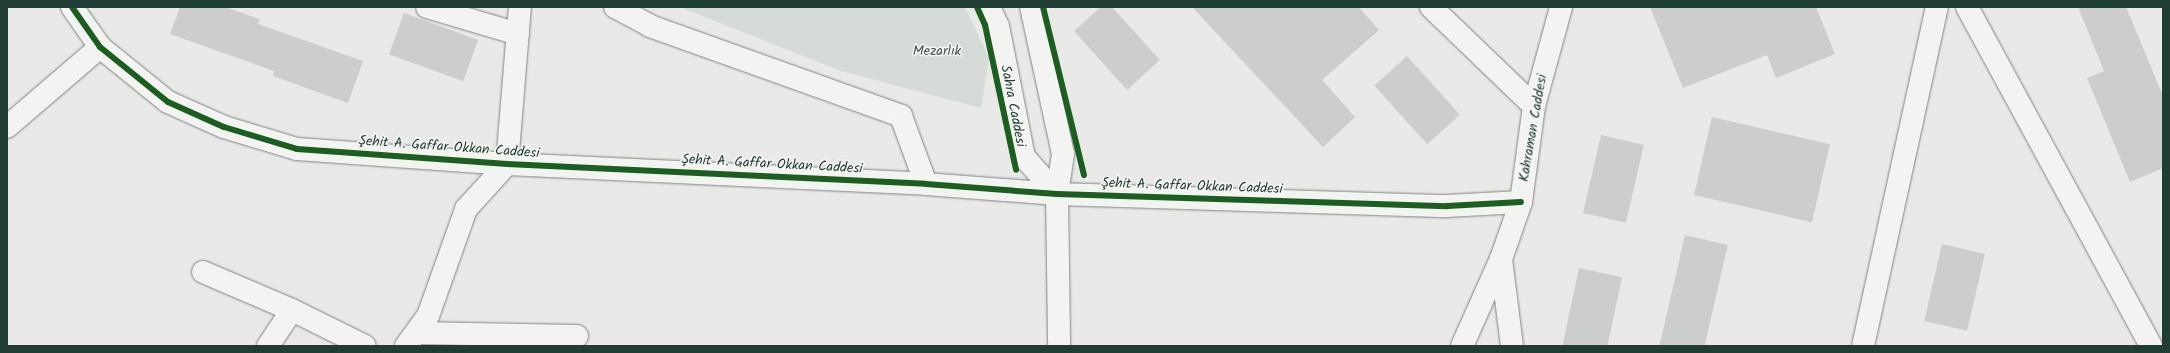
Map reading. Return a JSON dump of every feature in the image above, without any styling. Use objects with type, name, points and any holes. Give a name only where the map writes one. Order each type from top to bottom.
[{"type":"street","name":"Şehit A. Gaffar Okkan Caddesi","points":[[72,7],[100,47],[168,102],[224,127],[297,149],[507,164],[926,184],[1057,194],[1447,206],[1521,202]]},
{"type":"street","points":[[427,7],[518,34]]},
{"type":"street","points":[[412,339],[428,316],[466,209],[507,164],[520,7]]},
{"type":"street","points":[[615,7],[650,26],[901,116],[926,184]]},
{"type":"street","name":"Sahra Caddesi","points":[[989,7],[998,26],[1024,158],[1057,194]]},
{"type":"street","points":[[1031,7],[1063,154],[1057,194],[1059,346]]},
{"type":"street","points":[[1430,7],[1534,106]]},
{"type":"street","name":"Kahraman Caddesi","points":[[1462,346],[1501,259],[1521,202],[1534,106],[1561,7]]},
{"type":"street","points":[[1863,346],[1937,7]]},
{"type":"street","points":[[1966,7],[2151,346]]},
{"type":"street","points":[[7,127],[100,47]]},
{"type":"street","points":[[1501,259],[1512,346]]},
{"type":"street","points":[[203,272],[292,310],[365,346]]},
{"type":"street","points":[[268,346],[292,310]]},
{"type":"street","points":[[412,339],[577,336]]},
{"type":"green space","name":"Mezarlık","points":[[680,7],[965,7],[989,58],[981,108],[841,71]]},
{"type":"building","points":[[180,7],[225,7],[260,19],[258,24],[363,61],[348,103],[273,76],[274,71],[170,34]]},
{"type":"building","points":[[1101,7],[1112,7],[1160,60],[1127,90],[1074,31]]},
{"type":"building","points":[[1192,7],[1359,7],[1379,30],[1322,80],[1355,117],[1323,147]]},
{"type":"building","points":[[1650,7],[1816,7],[1835,54],[1776,78],[1767,55],[1683,88]]},
{"type":"building","points":[[2078,7],[2126,7],[2163,96],[2163,168],[2130,182],[2087,78],[2104,71]]},
{"type":"building","points":[[404,13],[478,40],[463,81],[389,54]]},
{"type":"building","points":[[1407,56],[1460,115],[1427,144],[1374,85]]},
{"type":"building","points":[[1712,117],[1830,144],[1812,222],[1694,195]]},
{"type":"building","points":[[1601,135],[1644,145],[1626,223],[1583,213]]},
{"type":"building","points":[[1685,235],[1728,245],[1705,346],[1659,346]]},
{"type":"building","points":[[1942,244],[1985,254],[1967,331],[1924,321]]},
{"type":"building","points":[[1579,268],[1622,277],[1607,346],[1562,346]]},
{"type":"cycle path","points":[[72,7],[100,47],[168,102],[224,127],[297,149],[507,164],[926,184],[1057,194],[1447,206],[1521,202]]},
{"type":"cycle path","points":[[977,7],[985,25],[1016,170]]},
{"type":"cycle path","points":[[1043,7],[1084,175]]}]
